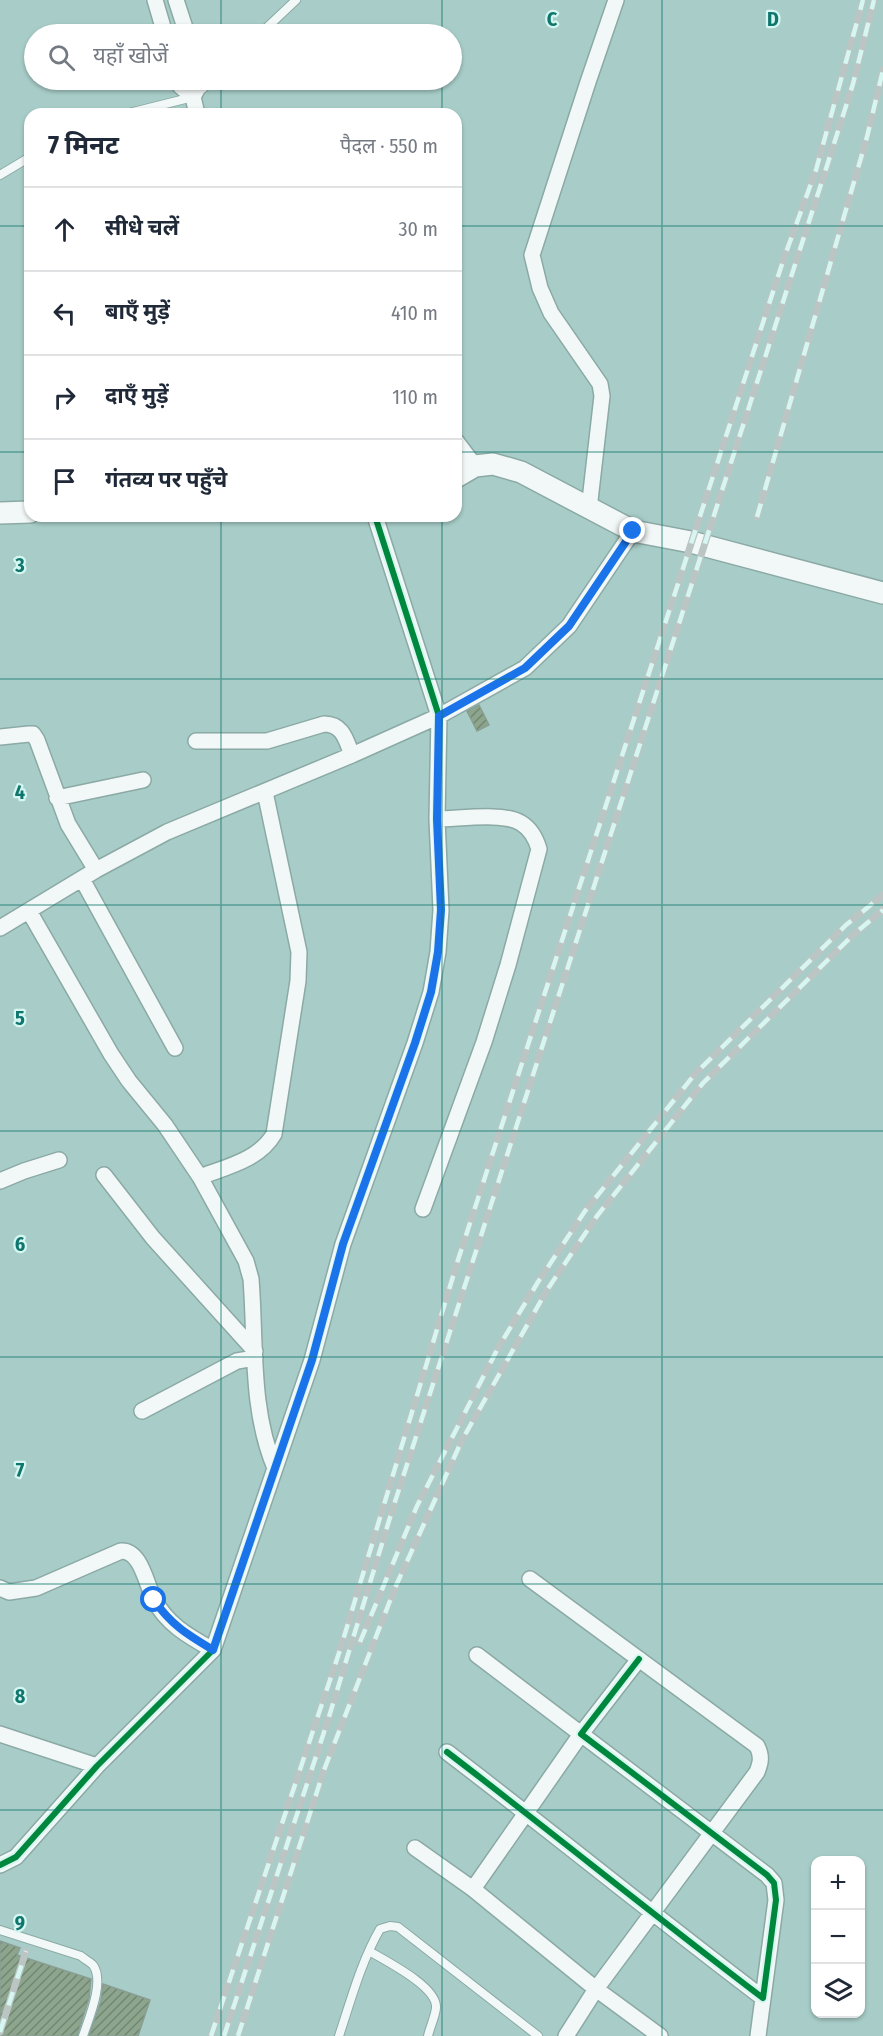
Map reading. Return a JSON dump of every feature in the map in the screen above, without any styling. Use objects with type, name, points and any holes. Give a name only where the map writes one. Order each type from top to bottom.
[{"type":"street","points":[[155,0],[162,24]]},
{"type":"street","points":[[176,0],[184,24]]},
{"type":"street","points":[[589,509],[602,396],[600,384],[551,313],[540,288],[532,255],[616,0]]},
{"type":"street","points":[[185,90],[193,97],[196,108]]},
{"type":"street","points":[[193,97],[197,90]]},
{"type":"street","points":[[462,448],[476,466]]},
{"type":"street","points":[[462,474],[476,466],[493,464],[521,472],[633,531],[691,542],[883,593]]},
{"type":"street","points":[[0,513],[24,512]]},
{"type":"street","points":[[0,1865],[16,1857],[97,1766],[213,1650],[312,1360],[343,1244],[431,992],[438,952],[441,910],[437,819],[439,716],[377,522]]},
{"type":"street","points":[[0,928],[96,870],[167,832],[439,716],[525,668],[569,626],[633,531]]},
{"type":"street","points":[[196,741],[267,741],[324,724],[332,724],[342,731],[352,755]]},
{"type":"street","points":[[0,736],[33,734],[68,824],[96,870]]},
{"type":"street","points":[[57,798],[142,780]]},
{"type":"street","points":[[200,1177],[253,1155],[268,1144],[274,1134],[298,981],[298,952],[265,792]]},
{"type":"street","points":[[423,1209],[484,1042],[508,965],[539,849],[536,838],[520,822],[500,817],[437,819]]},
{"type":"street","points":[[82,879],[175,1048]]},
{"type":"street","points":[[29,911],[111,1054],[129,1081],[165,1125],[200,1177],[246,1261],[251,1279],[262,1430],[275,1468]]},
{"type":"street","points":[[0,1181],[59,1161]]},
{"type":"street","points":[[104,1175],[153,1238],[255,1354]]},
{"type":"street","points":[[142,1411],[237,1361],[255,1354]]},
{"type":"street","points":[[0,1588],[9,1592],[36,1588],[121,1551],[127,1551],[138,1563],[154,1600],[164,1614],[182,1632],[213,1650]]},
{"type":"street","points":[[530,1579],[757,1746],[761,1762],[757,1772],[575,2019],[566,2036]]},
{"type":"street","points":[[477,1654],[767,1875],[774,1883],[776,1900],[758,2036]]},
{"type":"street","points":[[473,1889],[581,1734],[639,1659]]},
{"type":"street","points":[[0,1734],[97,1766]]},
{"type":"street","points":[[447,1752],[652,1914],[763,1998]]},
{"type":"street","points":[[415,1848],[473,1889],[594,1993],[660,2036]]},
{"type":"lane","points":[[271,24],[296,0]]},
{"type":"lane","points":[[149,108],[193,97],[201,90]]},
{"type":"lane","points":[[0,175],[24,161]]},
{"type":"lane","points":[[339,2036],[369,1951],[380,1929],[390,1926],[398,1927],[538,2036]]},
{"type":"lane","points":[[0,1930],[81,1956],[92,1964],[98,1976],[94,2002],[83,2036]]},
{"type":"lane","points":[[369,1951],[420,1983],[431,1994],[436,2008],[428,2036]]},
{"type":"building","points":[[479,705],[489,725],[477,731],[467,711]]},
{"type":"building","points":[[0,1941],[20,1948],[17,1955],[91,1979],[89,1998],[77,2036],[0,2036]]},
{"type":"building","points":[[103,1984],[150,2000],[138,2036],[89,2036],[101,2001]]},
{"type":"railway","points":[[211,2036],[340,1650],[458,1260],[784,258],[816,170],[863,0]]},
{"type":"railway","points":[[224,2036],[328,1720],[392,1511],[825,172],[853,84],[874,0]]},
{"type":"railway","points":[[757,517],[867,137],[883,70]]},
{"type":"railway","points":[[360,1642],[417,1506],[498,1348],[585,1211],[695,1074],[846,925],[883,895]]},
{"type":"railway","points":[[238,2036],[324,1770],[395,1588],[462,1440],[547,1290],[597,1216],[703,1083],[854,934],[883,910]]},
{"type":"railway","points":[[0,2032],[26,1951]]},
{"type":"cycle path","points":[[0,1865],[16,1857],[97,1766],[213,1650],[312,1360],[343,1244],[431,992],[438,952],[441,910],[437,819],[439,716],[377,522]]},
{"type":"cycle path","points":[[447,1752],[763,1998],[776,1900],[774,1883],[767,1875],[581,1734],[639,1659]]},
{"type":"route","points":[[154,1600],[182,1632],[213,1650],[312,1360],[343,1244],[415,1043],[431,992],[438,952],[441,910],[437,819],[439,716],[525,668],[569,626],[633,531]]}]
